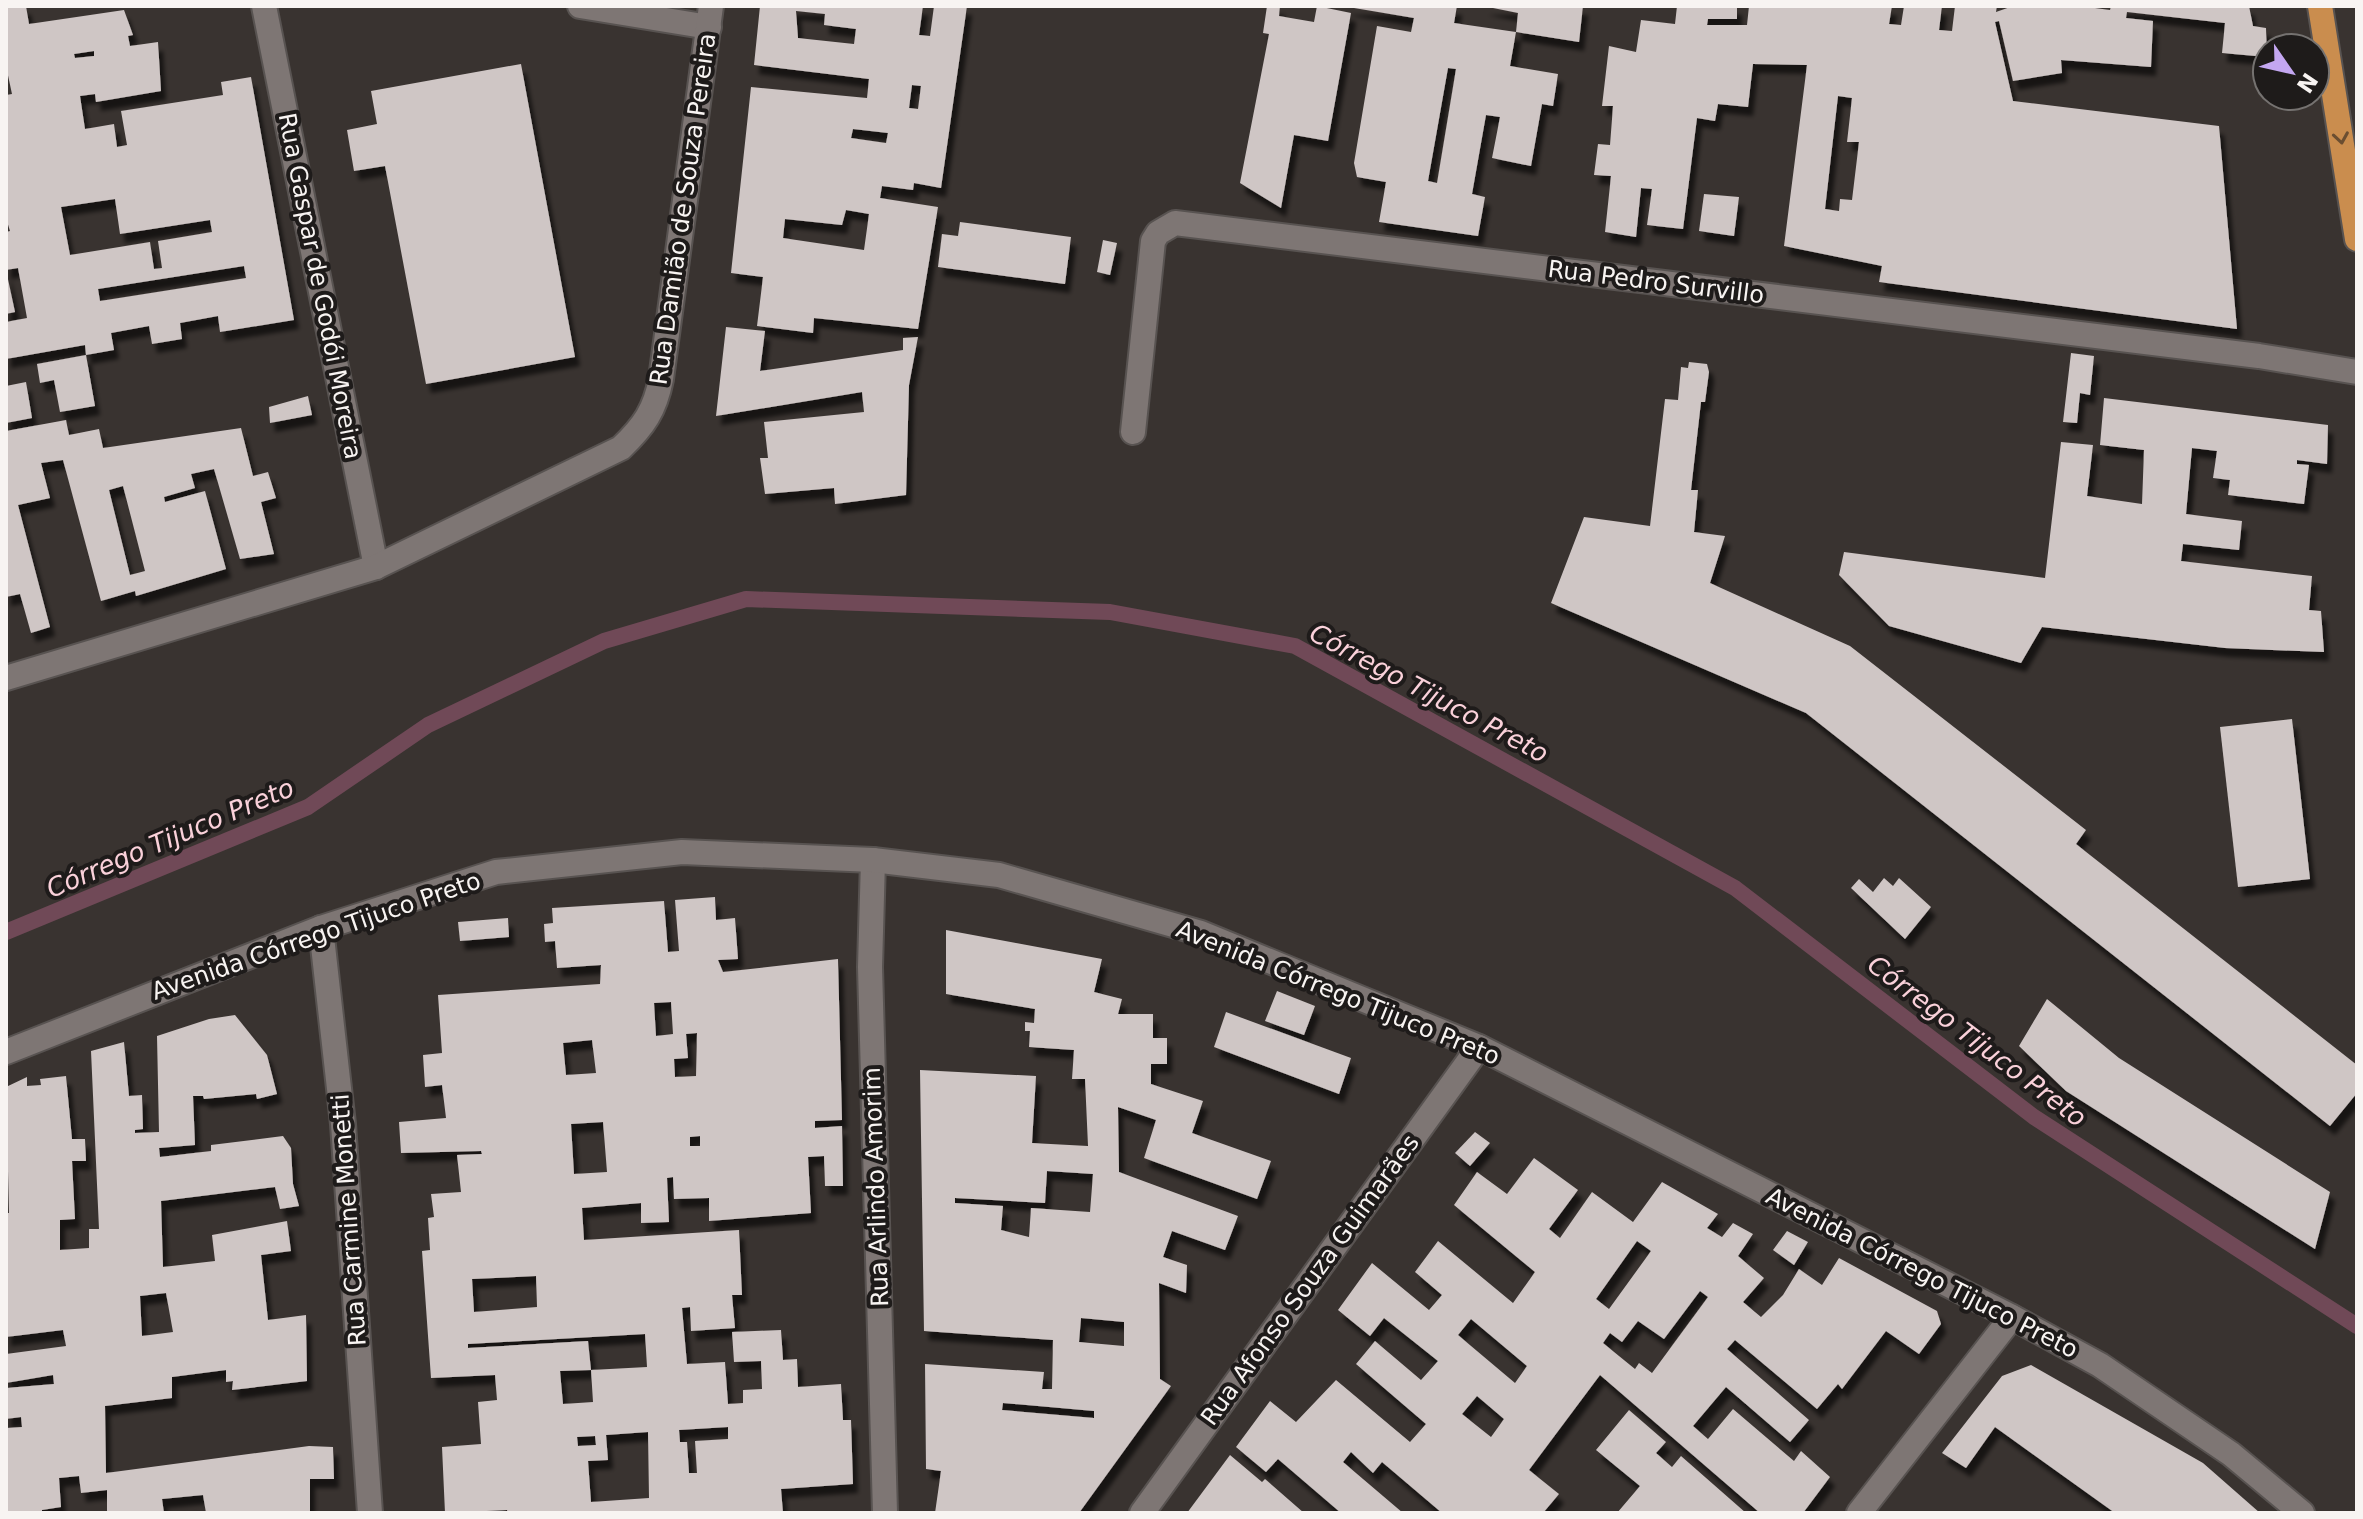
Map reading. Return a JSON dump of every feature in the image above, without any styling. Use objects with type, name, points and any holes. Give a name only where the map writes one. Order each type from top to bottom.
[{"type":"main road","points":[[2320,6],[2357,239]]},
{"type":"street","name":"Rua Gaspar de Godói Moreira","points":[[264,6],[376,567]]},
{"type":"street","points":[[580,6],[710,16]]},
{"type":"street","name":"Rua Damião de Souza Pereira","points":[[376,567],[621,448],[642,428],[655,407],[710,16]]},
{"type":"street","name":"Rua Pedro Survillo","points":[[1133,432],[1153,241],[1158,233],[1175,223],[2259,356],[2357,372]]},
{"type":"street","points":[[6,678],[376,567]]},
{"type":"street","name":"Avenida Córrego Tijuco Preto","points":[[6,1052],[321,928],[496,872],[682,852],[873,860],[999,875],[1201,933],[1479,1047],[2012,1317],[2100,1365],[2231,1454],[2302,1513]]},
{"type":"street","name":"Rua Arlindo Amorim","points":[[873,860],[870,967],[885,1513]]},
{"type":"street","name":"Rua Carmine Monetti","points":[[321,928],[343,1124],[370,1513]]},
{"type":"street","name":"Rua Afonso Souza Guimarães","points":[[1142,1513],[1479,1047]]},
{"type":"street","points":[[1859,1513],[2012,1317]]},
{"type":"building","points":[[6,6],[26,6],[29,24],[124,10],[133,35],[128,36],[130,46],[158,42],[161,91],[96,102],[95,94],[80,96],[85,129],[114,124],[117,147],[127,145],[121,111],[223,95],[221,82],[251,77],[294,320],[220,332],[218,316],[180,323],[182,339],[152,344],[149,326],[111,333],[114,350],[86,355],[85,345],[6,359],[6,322],[27,318],[18,268],[6,270],[6,232],[10,231],[6,218],[6,95],[12,94],[6,66]],"holes":[[[94,51],[94,56],[75,58],[74,54]],[[115,199],[120,234],[210,220],[212,232],[158,241],[162,268],[154,269],[150,242],[70,255],[61,207]],[[244,266],[246,278],[100,301],[98,289]]]},
{"type":"building","points":[[760,6],[923,6],[919,35],[930,36],[934,6],[967,6],[941,188],[914,183],[913,190],[882,186],[880,198],[938,207],[918,329],[814,318],[813,333],[757,326],[763,277],[731,273],[751,87],[867,98],[869,79],[754,65]],"holes":[[[796,11],[825,14],[824,25],[856,29],[854,44],[798,38]],[[912,85],[921,86],[918,109],[909,108]],[[853,129],[888,133],[886,143],[851,138]],[[846,210],[869,214],[864,250],[783,238],[785,219],[842,225]]]},
{"type":"building","points":[[1267,6],[1280,6],[1279,16],[1314,22],[1317,6],[1351,13],[1328,141],[1294,135],[1281,208],[1240,183],[1269,34],[1263,33]]},
{"type":"building","points":[[1342,6],[1457,6],[1454,23],[1516,32],[1510,66],[1558,74],[1553,106],[1542,104],[1531,166],[1492,158],[1500,117],[1486,115],[1472,194],[1485,197],[1478,236],[1379,222],[1386,182],[1357,177],[1354,163],[1377,26],[1411,32],[1414,18]],"holes":[[[1448,68],[1456,69],[1437,183],[1428,181]]]},
{"type":"building","points":[[1483,6],[1583,6],[1579,42],[1516,32],[1518,13]]},
{"type":"building","points":[[1677,6],[1737,6],[1737,19],[1708,19],[1707,25],[1747,25],[1749,6],[1892,6],[1889,24],[1901,25],[1904,6],[1942,6],[1939,30],[1952,31],[1955,6],[1997,6],[1996,12],[2013,6],[2080,6],[2110,10],[2111,6],[2249,6],[2253,26],[2266,28],[2266,32],[2251,32],[2251,56],[2222,53],[2225,23],[2127,12],[2126,18],[2153,21],[2151,67],[2061,60],[2062,73],[2013,81],[1999,21],[1995,22],[2013,101],[2219,126],[2237,329],[1879,282],[1882,266],[1784,246],[1807,65],[1753,64],[1748,107],[1718,104],[1715,121],[1697,118],[1683,229],[1647,225],[1652,189],[1641,188],[1636,237],[1605,232],[1611,176],[1594,175],[1598,144],[1610,145],[1613,106],[1602,106],[1609,46],[1636,52],[1641,20],[1675,24]],"holes":[[[1838,96],[1852,98],[1847,142],[1859,142],[1852,200],[1840,199],[1839,211],[1825,209]]]},
{"type":"building","points":[[521,64],[575,357],[426,384],[385,166],[354,171],[347,130],[377,124],[371,91]]},
{"type":"building","points":[[1704,194],[1739,197],[1734,236],[1699,231]]},
{"type":"building","points":[[960,222],[1071,237],[1065,284],[938,267],[942,234],[958,236]]},
{"type":"building","points":[[1103,240],[1117,243],[1110,275],[1097,272]]},
{"type":"building","points":[[6,270],[15,312],[6,314]]},
{"type":"building","points":[[726,327],[765,331],[760,371],[903,350],[903,338],[918,337],[909,385],[906,495],[835,504],[834,488],[765,494],[760,458],[768,458],[764,422],[864,412],[862,392],[716,416]]},
{"type":"building","points":[[2071,353],[2094,356],[2090,395],[2080,393],[2077,423],[2063,422]]},
{"type":"building","points":[[86,355],[95,406],[60,412],[54,380],[40,383],[37,364]]},
{"type":"building","points":[[1689,362],[1707,364],[1709,372],[1705,402],[1701,402],[1691,490],[1698,490],[1694,532],[1725,536],[1710,583],[1850,646],[2086,830],[2076,844],[2357,1065],[2357,1093],[2330,1126],[1806,713],[1551,603],[1584,517],[1650,526],[1665,399],[1678,400],[1681,367],[1688,368]]},
{"type":"building","points":[[26,382],[32,418],[6,423],[6,386]]},
{"type":"building","points":[[308,396],[312,415],[270,423],[269,407]]},
{"type":"building","points":[[2104,398],[2328,425],[2327,464],[2297,460],[2297,464],[2309,465],[2304,504],[2228,495],[2230,480],[2213,478],[2217,451],[2192,448],[2186,514],[2242,521],[2239,550],[2183,544],[2181,561],[2312,576],[2309,610],[2321,611],[2324,652],[2225,648],[2042,627],[2021,663],[1889,626],[1839,575],[1844,552],[2045,578],[2061,442],[2093,445],[2087,496],[2142,504],[2144,450],[2100,445]]},
{"type":"building","points":[[66,420],[69,435],[99,429],[103,448],[241,428],[253,476],[268,472],[276,498],[261,502],[274,554],[240,559],[214,469],[191,474],[195,488],[164,497],[165,502],[205,491],[226,569],[136,596],[135,591],[101,601],[63,460],[41,463],[50,498],[18,505],[50,627],[31,633],[20,594],[6,597],[6,431]],"holes":[[[123,486],[145,571],[130,575],[109,490]]]},
{"type":"building","points":[[2292,719],[2310,879],[2238,887],[2220,727]]},
{"type":"building","points":[[1884,878],[1893,886],[1899,878],[1931,907],[1905,939],[1851,888],[1859,879],[1873,892]]},
{"type":"building","points":[[715,897],[716,920],[735,918],[738,959],[718,960],[723,972],[838,959],[842,1120],[815,1121],[815,1128],[842,1126],[843,1186],[825,1186],[824,1156],[808,1157],[811,1213],[709,1221],[709,1198],[674,1199],[673,1177],[667,1178],[669,1222],[641,1223],[641,1203],[582,1208],[584,1240],[739,1230],[742,1295],[732,1295],[735,1328],[691,1331],[690,1307],[682,1308],[687,1364],[725,1362],[728,1404],[743,1403],[743,1390],[762,1389],[761,1361],[734,1362],[732,1332],[781,1330],[783,1360],[797,1359],[798,1387],[841,1384],[843,1420],[851,1420],[853,1484],[781,1489],[783,1513],[508,1513],[507,1510],[445,1513],[442,1447],[481,1444],[478,1402],[497,1400],[495,1375],[431,1378],[422,1251],[430,1250],[428,1218],[434,1217],[431,1194],[461,1192],[457,1155],[482,1154],[481,1151],[401,1153],[399,1122],[446,1118],[442,1085],[425,1087],[423,1055],[442,1053],[438,995],[600,984],[601,965],[557,968],[555,941],[545,942],[544,924],[553,923],[552,908],[664,901],[668,952],[679,951],[675,900]],"holes":[[[671,1002],[673,1034],[656,1036],[654,1003]],[[697,1033],[696,1076],[675,1077],[674,1059],[688,1058],[686,1034]],[[592,1040],[596,1073],[566,1075],[563,1043]],[[603,1122],[607,1172],[574,1174],[571,1124]],[[700,1136],[700,1146],[690,1146],[690,1137]],[[536,1276],[537,1307],[474,1312],[472,1279]],[[645,1334],[647,1367],[591,1370],[588,1341],[468,1348],[468,1344]],[[591,1370],[593,1402],[563,1404],[560,1371]],[[728,1427],[728,1439],[695,1441],[697,1473],[689,1473],[687,1442],[680,1442],[679,1430]],[[648,1432],[649,1498],[591,1502],[588,1461],[608,1460],[606,1435]],[[595,1436],[596,1445],[578,1446],[577,1437]]]},
{"type":"building","points":[[508,918],[509,937],[460,941],[458,922]]},
{"type":"building","points":[[946,930],[1102,959],[1094,992],[1122,999],[1118,1014],[1153,1014],[1153,1038],[1167,1038],[1167,1064],[1151,1064],[1151,1084],[1203,1101],[1192,1133],[1271,1161],[1257,1199],[1144,1158],[1156,1120],[1118,1107],[1119,1172],[1238,1216],[1225,1250],[1172,1231],[1163,1257],[1187,1265],[1186,1293],[1159,1283],[1160,1379],[1171,1386],[1079,1513],[935,1513],[941,1471],[926,1469],[925,1364],[1044,1372],[1042,1389],[1052,1389],[1053,1340],[924,1331],[920,1070],[1036,1076],[1032,1143],[1088,1146],[1085,1079],[1072,1079],[1074,1050],[1029,1047],[1030,1031],[1025,1031],[1025,1022],[1034,1023],[1035,1009],[946,994]],"holes":[[[1047,1171],[1093,1174],[1090,1212],[1031,1208],[1029,1237],[1001,1230],[1003,1206],[955,1203],[955,1198],[1045,1203]],[[1081,1318],[1124,1322],[1124,1346],[1079,1342]],[[1003,1403],[1094,1411],[1094,1418],[1002,1410]]]},
{"type":"building","points":[[1277,991],[1315,1006],[1304,1035],[1265,1021]]},
{"type":"building","points":[[2047,999],[2119,1058],[2330,1192],[2315,1249],[2066,1091],[2019,1046]]},
{"type":"building","points":[[1226,1012],[1351,1058],[1339,1094],[1214,1047]]},
{"type":"building","points":[[235,1015],[267,1055],[277,1094],[257,1099],[256,1094],[204,1099],[203,1096],[193,1096],[195,1145],[159,1148],[160,1157],[211,1151],[211,1145],[283,1136],[291,1148],[293,1184],[299,1206],[280,1209],[275,1187],[161,1201],[163,1267],[215,1261],[212,1235],[287,1221],[291,1251],[261,1255],[268,1320],[306,1315],[307,1381],[232,1390],[233,1381],[226,1382],[226,1370],[172,1377],[172,1398],[105,1406],[106,1473],[309,1446],[333,1447],[334,1479],[310,1479],[310,1513],[206,1513],[203,1495],[162,1499],[164,1513],[107,1513],[107,1490],[81,1493],[79,1476],[59,1478],[61,1507],[42,1510],[42,1513],[6,1513],[6,1428],[22,1427],[21,1417],[6,1419],[6,1388],[54,1384],[53,1375],[6,1383],[6,1354],[66,1346],[63,1330],[6,1337],[6,1213],[9,1213],[6,1087],[27,1077],[27,1086],[41,1085],[40,1079],[66,1076],[72,1139],[85,1139],[86,1161],[72,1161],[75,1219],[60,1220],[60,1250],[89,1248],[89,1229],[99,1229],[91,1051],[124,1042],[129,1096],[142,1095],[143,1129],[135,1130],[135,1133],[159,1132],[157,1036],[209,1019]],"holes":[[[166,1293],[173,1332],[142,1336],[140,1296]]]},
{"type":"building","points":[[1475,1132],[1490,1143],[1470,1166],[1455,1153]]},
{"type":"building","points":[[1534,1158],[1578,1190],[1549,1229],[1560,1238],[1592,1192],[1633,1222],[1662,1182],[1718,1214],[1707,1228],[1722,1237],[1733,1223],[1753,1234],[1738,1256],[1764,1278],[1743,1302],[1761,1317],[1783,1295],[1799,1269],[1822,1285],[1839,1258],[1937,1311],[1941,1324],[1919,1354],[1886,1331],[1842,1389],[1838,1384],[1817,1409],[1735,1340],[1727,1349],[1809,1420],[1790,1442],[1726,1387],[1693,1426],[1708,1439],[1733,1409],[1794,1461],[1801,1451],[1830,1477],[1803,1513],[1760,1513],[1600,1375],[1529,1470],[1559,1494],[1543,1513],[1442,1513],[1382,1462],[1373,1473],[1351,1452],[1343,1462],[1403,1513],[1341,1513],[1278,1459],[1266,1472],[1236,1447],[1270,1401],[1296,1422],[1336,1380],[1410,1442],[1426,1424],[1356,1364],[1375,1341],[1421,1380],[1438,1361],[1384,1318],[1370,1336],[1338,1310],[1372,1263],[1429,1310],[1442,1295],[1415,1272],[1438,1241],[1513,1303],[1535,1272],[1454,1205],[1477,1172],[1507,1194]],"holes":[[[1637,1241],[1651,1251],[1609,1309],[1596,1299]],[[1700,1291],[1708,1297],[1652,1373],[1639,1363],[1635,1369],[1603,1343],[1610,1333],[1622,1342],[1638,1321],[1664,1339]],[[1471,1319],[1527,1366],[1515,1383],[1458,1335]],[[1477,1396],[1504,1419],[1491,1437],[1462,1414]]]},
{"type":"building","points":[[1787,1231],[1808,1242],[1794,1265],[1773,1250]]},
{"type":"building","points":[[2031,1365],[2203,1463],[2260,1513],[2115,1513],[1995,1427],[1966,1468],[1942,1453],[2002,1376]]},
{"type":"building","points":[[1629,1410],[1666,1442],[1656,1453],[1672,1467],[1681,1456],[1746,1513],[1617,1513],[1640,1486],[1596,1450]]},
{"type":"building","points":[[1230,1455],[1262,1482],[1265,1479],[1304,1513],[1187,1513]]},
{"type":"waterway","name":"Córrego Tijuco Preto","points":[[6,932],[308,807],[428,725],[604,641],[746,599],[1110,612],[1295,646],[1735,888],[2034,1117],[2357,1326]]}]
